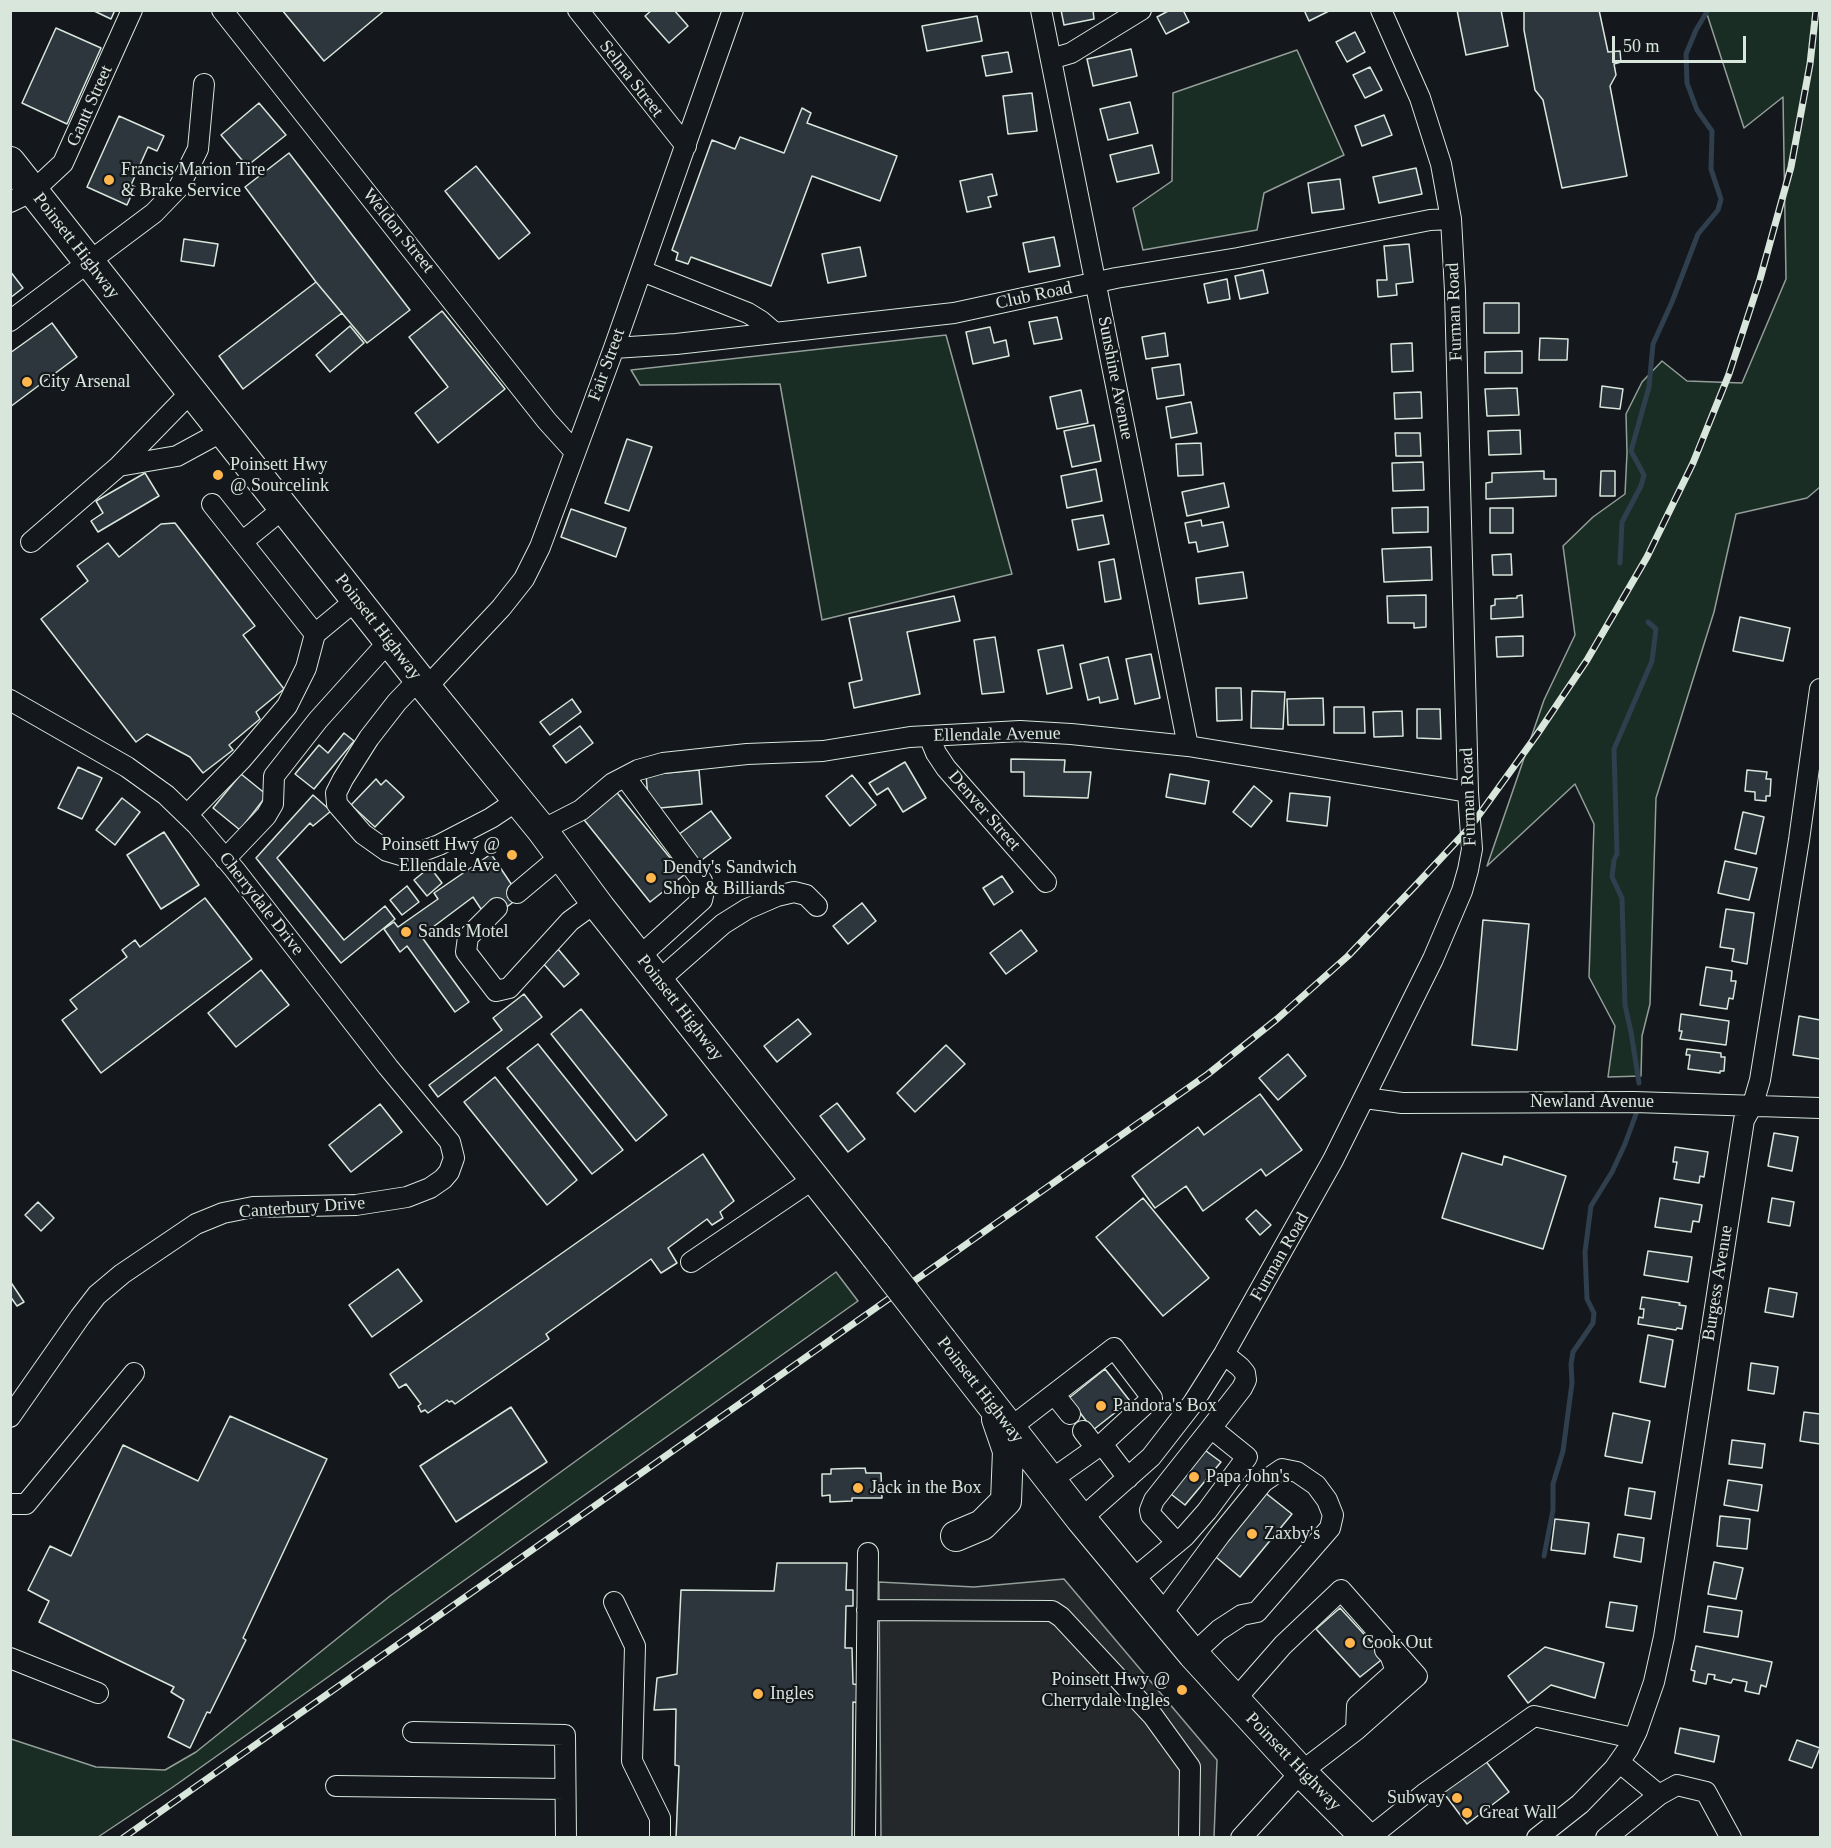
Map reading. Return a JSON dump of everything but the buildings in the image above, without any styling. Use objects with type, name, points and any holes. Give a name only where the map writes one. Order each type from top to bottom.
[{"type":"highway","name":"Poinsett Highway","points":[[10,162],[22,196],[89,261],[422,683],[542,830],[639,957],[1131,1581],[1234,1701],[1368,1838]]},
{"type":"highway","points":[[956,1536],[982,1525],[1006,1501],[1008,1451],[1002,1418]]},
{"type":"street","name":"Gantt Street","points":[[22,196],[63,164],[132,10]]},
{"type":"street","name":"Weldon Street","points":[[222,10],[547,422],[574,452]]},
{"type":"street","name":"Selma Street","points":[[578,10],[686,146]]},
{"type":"street","name":"Fair Street","points":[[518,800],[491,818],[439,845],[407,857],[387,851],[363,834],[337,804],[336,793],[369,738],[397,702],[422,683],[501,608],[524,579],[540,547],[614,348],[734,10]]},
{"type":"street","name":"Sunshine Avenue","points":[[1041,10],[1188,746]]},
{"type":"street","points":[[1051,58],[1071,53],[1141,10]]},
{"type":"street","name":"Furman Road","points":[[1081,1519],[1151,1457],[1193,1403],[1224,1354],[1302,1218],[1365,1098],[1433,959],[1462,891],[1472,849],[1468,792],[1456,303],[1451,219],[1441,164],[1420,98],[1381,10]]},
{"type":"street","points":[[10,321],[154,213],[178,188],[198,148],[204,84]]},
{"type":"street","name":"Club Road","points":[[614,348],[676,344],[954,313],[1096,283],[1430,220],[1451,219]]},
{"type":"street","points":[[642,271],[748,313],[775,333]]},
{"type":"street","points":[[31,542],[119,466],[192,392]]},
{"type":"street","points":[[119,466],[177,456],[223,431]]},
{"type":"street","points":[[212,504],[315,634]]},
{"type":"street","points":[[242,542],[284,508]]},
{"type":"street","points":[[187,815],[241,760],[287,706],[306,668],[315,634],[356,600]]},
{"type":"street","points":[[225,859],[266,816],[273,804],[274,776],[318,720],[389,641]]},
{"type":"street","name":"Burgess Avenue","points":[[1537,1838],[1595,1790],[1619,1762],[1633,1738],[1654,1682],[1664,1637],[1744,1120],[1753,1104],[1760,1080],[1821,689]]},
{"type":"street","name":"Cherrydale Drive","points":[[10,700],[127,767],[166,795],[187,815],[225,859],[388,1067],[450,1142],[453,1149],[453,1165]]},
{"type":"street","name":"Ellendale Avenue","points":[[542,830],[581,810],[613,783],[639,770],[663,763],[747,754],[823,751],[910,737],[1020,731],[1188,746],[1468,792]]},
{"type":"street","name":"Denver Street","points":[[929,736],[946,768],[1046,882]]},
{"type":"street","points":[[625,777],[702,881],[704,891],[702,900],[639,957]]},
{"type":"street","points":[[517,893],[561,856]]},
{"type":"street","points":[[658,981],[723,924],[747,909],[777,896],[794,892],[806,895],[817,906]]},
{"type":"street","points":[[497,908],[468,937],[466,952],[496,991],[508,988],[570,921],[596,902]]},
{"type":"street","name":"Newland Avenue","points":[[1365,1098],[1402,1103],[1635,1102],[1753,1104],[1821,1108]]},
{"type":"street","name":"Canterbury Drive","points":[[10,1417],[97,1295],[122,1274],[196,1224],[223,1214],[253,1207],[356,1205],[407,1197],[430,1188],[443,1179],[453,1165]]},
{"type":"street","points":[[691,1262],[815,1178]]},
{"type":"street","points":[[1002,1418],[1054,1394],[1114,1348],[1152,1398],[1099,1446],[1051,1480]]},
{"type":"street","points":[[1177,1543],[1151,1515],[1150,1510],[1154,1500],[1246,1380],[1245,1373],[1240,1367],[1224,1354]]},
{"type":"street","points":[[10,1504],[26,1504],[134,1373]]},
{"type":"street","points":[[1054,1394],[1070,1414]]},
{"type":"street","points":[[1131,1581],[1177,1543],[1207,1511],[1247,1456],[1211,1428]]},
{"type":"street","points":[[1083,1431],[1128,1478]]},
{"type":"street","points":[[1160,1616],[1263,1482],[1282,1469],[1297,1472],[1316,1485],[1328,1500],[1333,1515],[1330,1528],[1257,1612],[1242,1615],[1234,1620],[1219,1630],[1193,1654]]},
{"type":"street","points":[[865,1838],[868,1553]]},
{"type":"street","points":[[1234,1701],[1283,1645],[1341,1590],[1417,1676],[1356,1730],[1301,1772],[1241,1838]]},
{"type":"street","points":[[614,1602],[635,1646],[632,1761],[660,1818],[660,1838]]},
{"type":"street","points":[[867,1610],[1052,1611],[1153,1716],[1190,1767],[1189,1838]]},
{"type":"street","points":[[10,1658],[98,1693]]},
{"type":"street","points":[[1368,1838],[1424,1794],[1534,1716],[1633,1738]]},
{"type":"street","points":[[413,1732],[565,1735],[566,1838]]},
{"type":"street","points":[[1619,1762],[1659,1795]]},
{"type":"street","points":[[1606,1838],[1659,1795],[1677,1785],[1706,1792],[1731,1838]]},
{"type":"street","points":[[336,1786],[565,1789]]},
{"type":"green space","points":[[1706,11],[1820,11],[1820,487],[1807,498],[1736,514],[1714,612],[1656,798],[1650,1004],[1642,1036],[1641,1076],[1608,1077],[1615,1026],[1589,977],[1594,824],[1575,784],[1487,866],[1544,700],[1575,635],[1563,546],[1593,517],[1625,494],[1626,414],[1642,382],[1662,361],[1687,381],[1742,383],[1786,279],[1783,97],[1744,128]]},
{"type":"green space","points":[[1297,50],[1344,155],[1264,193],[1257,230],[1143,250],[1133,208],[1172,181],[1173,93]]},
{"type":"green space","points":[[946,335],[1012,574],[822,620],[780,384],[640,385],[631,370]]},
{"type":"green space","points":[[836,1272],[858,1301],[173,1787],[98,1837],[11,1837],[11,1739],[96,1767],[165,1770],[196,1752],[390,1596]]},
{"type":"shaded area","points":[[1064,1579],[1217,1760],[1214,1837],[881,1837],[879,1582],[974,1587]]},
{"type":"waterway","points":[[1620,563],[1622,522],[1641,486],[1644,475],[1631,451],[1649,387],[1653,344],[1698,234],[1718,210],[1721,199],[1711,169],[1712,131],[1697,110],[1687,83],[1686,54],[1708,10]]},
{"type":"waterway","points":[[1639,1083],[1625,1005],[1622,898],[1612,877],[1617,854],[1614,749],[1652,661],[1656,629],[1648,622]]},
{"type":"waterway","points":[[1544,1556],[1553,1510],[1553,1484],[1563,1451],[1572,1383],[1573,1352],[1593,1323],[1594,1313],[1587,1299],[1585,1252],[1591,1206],[1612,1172],[1636,1114]]},
{"type":"railway","points":[[123,1838],[1208,1074],[1277,1019],[1348,956],[1471,826],[1587,660],[1647,557],[1693,463],[1729,374],[1760,279],[1791,167],[1810,64],[1816,10]]},
{"type":"place","name":"Francis Marion Tire & Brake Service","points":[[109,180]]},
{"type":"place","name":"City Arsenal","points":[[27,382]]},
{"type":"place","name":"Poinsett Hwy @ Sourcelink","points":[[218,475]]},
{"type":"place","name":"Poinsett Hwy @ Ellendale Ave","points":[[512,855]]},
{"type":"place","name":"Dendy's Sandwich Shop & Billiards","points":[[651,878]]},
{"type":"place","name":"Sands Motel","points":[[406,932]]},
{"type":"place","name":"Pandora's Box","points":[[1101,1406]]},
{"type":"place","name":"Papa John's","points":[[1194,1477]]},
{"type":"place","name":"Jack in the Box","points":[[858,1488]]},
{"type":"place","name":"Zaxby's","points":[[1252,1534]]},
{"type":"place","name":"Cook Out","points":[[1350,1643]]},
{"type":"place","name":"Poinsett Hwy @ Cherrydale Ingles","points":[[1182,1690]]},
{"type":"place","name":"Ingles","points":[[758,1694]]},
{"type":"place","name":"Subway","points":[[1457,1798]]},
{"type":"place","name":"Great Wall","points":[[1467,1813]]}]
